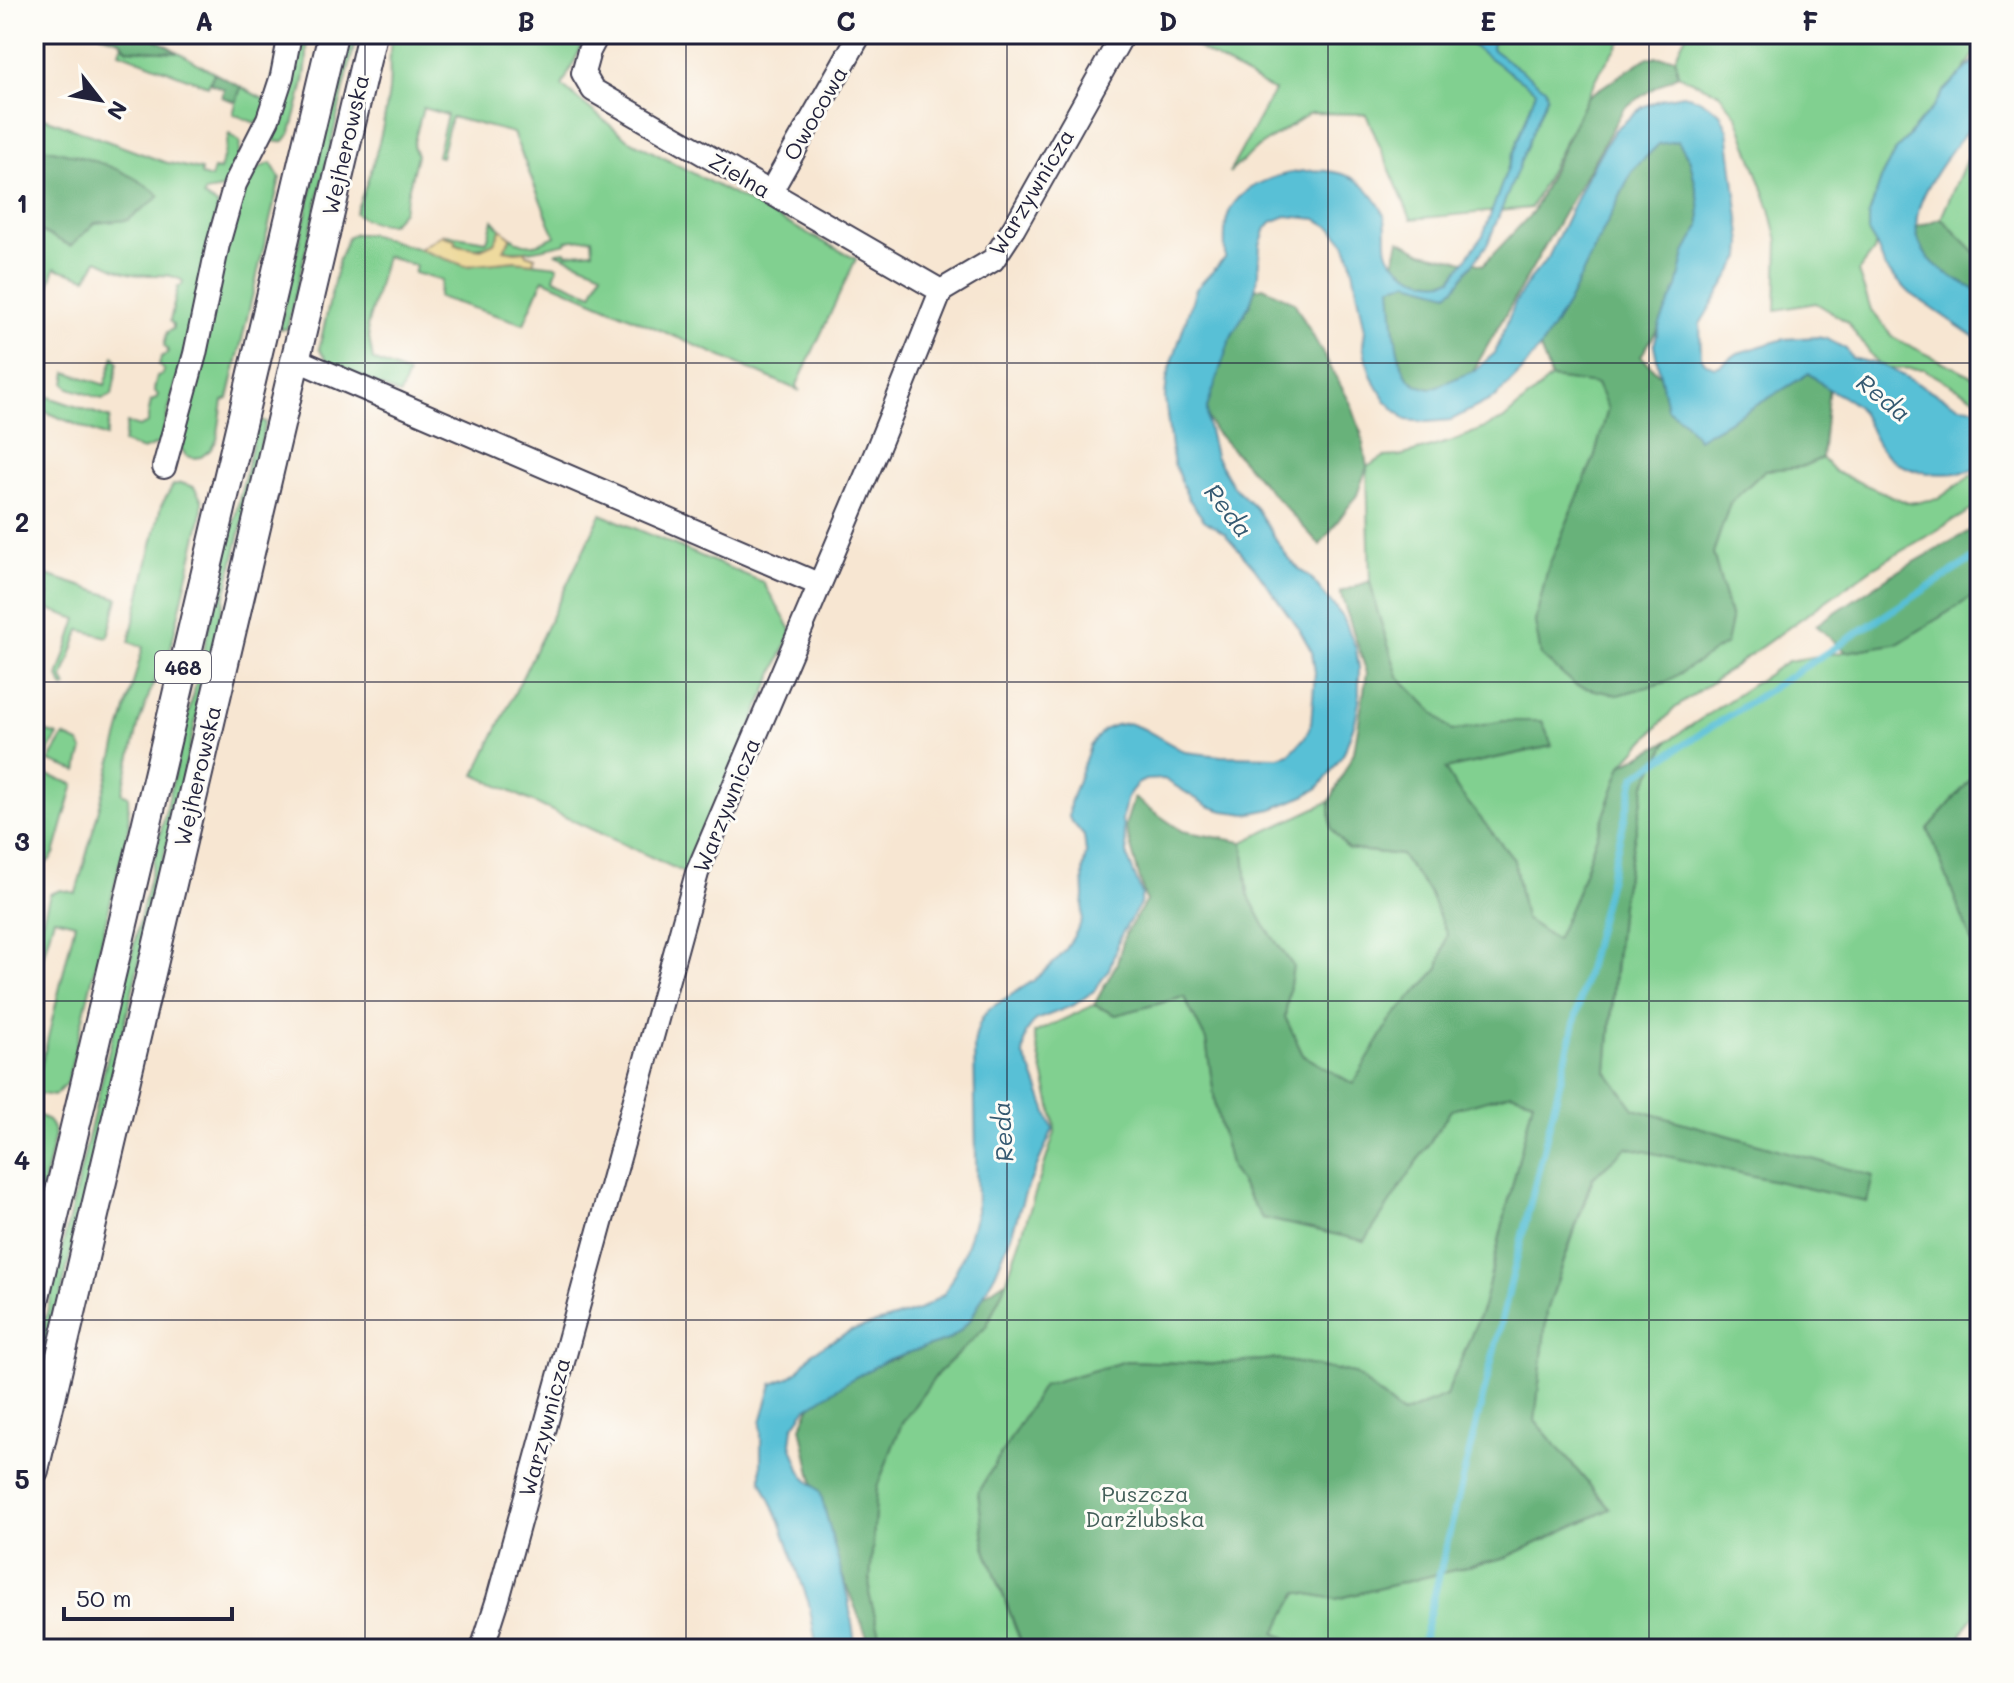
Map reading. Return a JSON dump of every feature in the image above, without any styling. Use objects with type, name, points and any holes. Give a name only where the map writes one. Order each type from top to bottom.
[{"type":"main road","name":"Wejherowska","points":[[34,1301],[333,34]]},
{"type":"main road","name":"Wejherowska","points":[[34,1470],[372,34]]},
{"type":"street","points":[[164,467],[195,354],[218,244],[235,184],[268,119],[282,76],[290,34]]},
{"type":"street","name":"Zielna","points":[[598,34],[583,73],[593,90],[941,291]]},
{"type":"street","name":"Owocowa","points":[[770,193],[860,34]]},
{"type":"street","name":"Warzywnicza","points":[[482,1649],[697,873],[877,450],[941,291],[993,260],[1123,34]]},
{"type":"street","points":[[295,359],[818,584]]},
{"type":"green space","points":[[100,34],[147,34],[178,52],[127,49],[119,40]]},
{"type":"green space","points":[[283,34],[286,38],[264,120],[255,123],[233,114],[241,87],[267,101]]},
{"type":"green space","points":[[298,34],[303,35],[306,44],[304,82],[291,132],[284,141],[276,142],[266,135]]},
{"type":"green space","points":[[348,34],[357,34],[287,329],[279,329]]},
{"type":"green space","points":[[392,34],[588,34],[562,86],[626,138],[856,259],[796,387],[800,391],[543,279],[524,324],[438,297],[442,280],[414,273],[416,266],[386,256],[367,327],[373,360],[408,374],[400,395],[329,363],[319,349],[339,259],[348,237],[354,234],[369,234],[465,266],[515,261],[558,266],[554,278],[592,294],[602,272],[556,253],[593,251],[592,238],[534,250],[503,250],[511,237],[527,245],[555,236],[513,133],[451,117],[441,157],[437,156],[447,115],[423,108],[413,146],[417,155],[403,211],[391,224],[372,222],[355,213],[383,127]]},
{"type":"green space","points":[[1173,34],[1626,34],[1601,70],[1531,208],[1411,219],[1366,114],[1310,113],[1257,148],[1229,173],[1274,91]]},
{"type":"green space","points":[[1686,34],[1980,34],[1980,45],[1895,180],[1874,251],[1858,272],[1871,310],[1894,338],[1980,380],[1980,401],[1923,369],[1881,368],[1847,322],[1816,303],[1776,310],[1778,241],[1770,209],[1737,116],[1719,93],[1678,75],[1675,57]]},
{"type":"green space","points":[[122,43],[128,49],[178,52],[214,73],[208,86],[119,52]]},
{"type":"green space","points":[[1648,57],[1675,57],[1678,75],[1624,108],[1469,378],[1406,402],[1386,298],[1399,240],[1422,252],[1483,265],[1533,212],[1587,97]]},
{"type":"green space","points":[[214,73],[241,87],[236,102],[222,97],[224,89],[210,83]]},
{"type":"green space","points":[[34,114],[164,162],[201,170],[201,175],[211,178],[214,169],[220,170],[229,134],[240,142],[238,161],[223,189],[205,192],[204,197],[218,205],[198,301],[160,443],[143,450],[123,443],[127,423],[139,427],[148,423],[151,401],[158,395],[154,390],[157,376],[164,370],[159,365],[161,357],[168,350],[164,346],[167,332],[173,329],[170,321],[178,287],[183,281],[165,275],[128,273],[97,260],[87,278],[55,268],[45,297],[34,293]]},
{"type":"green space","points":[[1654,126],[1698,134],[1732,208],[1641,356],[1670,385],[1785,351],[1830,373],[1822,458],[1801,467],[1765,470],[1730,503],[1713,553],[1731,620],[1726,644],[1666,682],[1618,695],[1576,686],[1541,656],[1535,622],[1548,568],[1594,458],[1608,409],[1597,384],[1551,378],[1537,340]]},
{"type":"green space","points":[[1980,138],[1980,257],[1941,218],[1968,156]]},
{"type":"green space","points":[[34,146],[117,169],[160,196],[128,220],[95,223],[71,246],[34,228]]},
{"type":"green space","points":[[271,163],[280,178],[228,399],[223,401],[217,440],[201,457],[193,458],[186,456],[181,448],[212,293],[243,185],[261,167]]},
{"type":"green space","points":[[1941,218],[1980,257],[1980,324],[1901,263],[1914,228]]},
{"type":"green space","points":[[493,220],[501,229],[494,244],[468,247],[443,236],[487,241]]},
{"type":"green space","points":[[1263,287],[1294,302],[1351,404],[1361,432],[1367,467],[1357,495],[1320,545],[1214,430],[1200,402],[1251,290]]},
{"type":"green space","points":[[114,356],[118,362],[112,395],[102,399],[65,384],[67,372],[105,385]]},
{"type":"green space","points":[[1551,378],[1598,383],[1608,409],[1594,458],[1548,568],[1535,622],[1731,619],[1713,553],[1730,503],[1765,470],[1801,467],[1822,458],[1835,472],[1908,503],[1938,499],[1980,469],[1980,505],[1871,569],[1674,709],[1622,765],[1557,940],[1525,919],[1514,860],[1445,769],[1552,746],[1542,721],[1503,721],[1452,732],[1398,676],[1370,581],[1367,467],[1384,457],[1400,456],[1456,440],[1503,420]]},
{"type":"green space","points":[[34,392],[110,418],[106,437],[34,407]]},
{"type":"green space","points":[[258,420],[266,422],[38,1393],[34,1394],[34,1367]]},
{"type":"green space","points":[[181,483],[194,487],[202,500],[202,513],[167,665],[160,664],[139,723],[122,793],[128,796],[129,825],[70,1072],[66,1084],[54,1096],[35,1093],[34,1066],[41,1067],[75,923],[54,918],[34,988],[34,949],[50,894],[61,890],[76,893],[143,647],[129,642],[161,506],[173,485]]},
{"type":"green space","points":[[601,514],[763,582],[792,631],[687,874],[475,775]]},
{"type":"green space","points":[[1980,525],[1980,592],[1899,643],[1846,652],[1816,625],[1890,576]]},
{"type":"green space","points":[[34,571],[118,598],[108,637],[80,630],[63,678],[67,687],[64,688],[58,677],[77,619],[45,608],[49,594],[34,588]]},
{"type":"green space","name":"Puszcza Darżlubska","points":[[1370,581],[1398,676],[1452,731],[1503,721],[1542,721],[1552,746],[1445,769],[1514,860],[1525,919],[1556,940],[1576,895],[1622,765],[1668,741],[1645,785],[1621,904],[1607,1072],[1634,1109],[1873,1176],[1867,1202],[1627,1147],[1592,1178],[1547,1311],[1535,1421],[1610,1509],[1507,1557],[1336,1599],[1298,1592],[1275,1633],[1309,1649],[1024,1649],[985,1547],[978,1492],[1043,1385],[1126,1361],[1213,1364],[1275,1359],[1354,1373],[1402,1414],[1446,1396],[1483,1307],[1533,1100],[1511,1093],[1451,1110],[1365,1241],[1262,1218],[1231,1168],[1216,1109],[1206,1040],[1184,997],[1116,1015],[1094,1005],[1117,963],[1125,935],[1146,901],[1125,826],[1134,798],[1182,831],[1243,842],[1248,895],[1264,925],[1293,966],[1285,1017],[1303,1055],[1353,1084],[1392,1018],[1439,968],[1447,934],[1429,892],[1401,855],[1348,849],[1331,828],[1330,801],[1354,752],[1367,673],[1340,592]]},
{"type":"green space","points":[[1980,592],[1980,771],[1928,829],[1980,963],[1980,1544],[1971,1572],[1974,1615],[1953,1649],[1309,1649],[1275,1633],[1298,1592],[1336,1599],[1507,1557],[1610,1509],[1535,1421],[1547,1311],[1593,1178],[1627,1146],[1867,1202],[1872,1176],[1634,1109],[1607,1072],[1621,904],[1645,785],[1668,741],[1788,661],[1899,643]]},
{"type":"green space","points":[[34,728],[58,735],[45,758],[38,758],[41,751],[34,749]]},
{"type":"green space","points":[[64,736],[79,743],[83,750],[77,771],[49,761]]},
{"type":"green space","points":[[35,771],[74,784],[54,854],[43,866],[34,868]]},
{"type":"green space","points":[[1980,771],[1980,963],[1928,829]]},
{"type":"green space","points":[[1330,801],[1331,828],[1348,849],[1401,855],[1429,892],[1447,934],[1439,968],[1392,1018],[1354,1084],[1303,1055],[1285,1017],[1293,966],[1264,925],[1248,895],[1243,842]]},
{"type":"green space","points":[[1184,997],[1206,1040],[1216,1109],[1364,1241],[1451,1110],[1511,1093],[1533,1100],[1483,1307],[1446,1396],[1402,1414],[1354,1373],[1275,1359],[1213,1364],[1126,1361],[1043,1385],[978,1492],[985,1547],[1023,1649],[884,1649],[869,1594],[877,1487],[902,1423],[938,1373],[986,1327],[1007,1280],[1055,1132],[1034,1033],[1094,1005],[1116,1015]]},
{"type":"green space","points":[[34,1114],[48,1121],[55,1135],[34,1225]]},
{"type":"green space","points":[[1007,1280],[986,1327],[938,1373],[902,1423],[877,1487],[869,1594],[884,1649],[872,1649],[822,1525],[801,1427],[816,1394],[850,1371],[899,1357]]},
{"type":"sand","points":[[501,229],[511,237],[504,250],[526,251],[526,254],[535,257],[533,263],[515,261],[465,266],[419,249],[444,234],[455,239],[456,245],[481,249],[494,243]]},
{"type":"water","name":"Reda","points":[[1456,34],[1473,34],[1483,41],[1484,34],[1494,34],[1492,49],[1545,88],[1547,96],[1488,243],[1455,288],[1448,293],[1409,282],[1391,286],[1398,351],[1406,374],[1414,382],[1430,389],[1474,371],[1495,353],[1515,303],[1548,258],[1584,182],[1615,130],[1642,107],[1683,95],[1699,99],[1720,113],[1728,130],[1742,243],[1741,257],[1700,324],[1701,356],[1705,362],[1719,366],[1738,353],[1784,339],[1827,339],[1846,349],[1852,358],[1885,366],[1959,406],[1980,408],[1980,468],[1941,474],[1902,465],[1881,449],[1856,406],[1809,373],[1698,439],[1684,421],[1667,409],[1654,345],[1660,323],[1677,287],[1685,253],[1700,226],[1699,201],[1690,161],[1678,141],[1659,144],[1633,170],[1568,303],[1522,371],[1496,397],[1451,420],[1406,420],[1385,400],[1366,359],[1363,345],[1365,330],[1351,259],[1345,243],[1333,229],[1316,219],[1286,216],[1271,222],[1260,245],[1258,275],[1250,304],[1231,337],[1207,408],[1208,426],[1215,456],[1233,486],[1256,508],[1288,558],[1311,578],[1343,617],[1356,648],[1359,668],[1359,702],[1355,722],[1344,753],[1317,789],[1272,809],[1247,814],[1224,811],[1208,806],[1164,779],[1145,780],[1131,791],[1122,820],[1128,858],[1142,894],[1140,904],[1121,935],[1109,969],[1095,990],[1074,1005],[1036,1020],[1026,1033],[1023,1055],[1053,1129],[996,1272],[971,1319],[959,1332],[948,1340],[889,1359],[850,1380],[806,1409],[793,1427],[791,1444],[800,1469],[820,1491],[848,1598],[856,1649],[817,1649],[809,1604],[780,1521],[761,1479],[761,1422],[772,1384],[788,1378],[813,1352],[851,1331],[919,1310],[944,1294],[964,1254],[977,1211],[976,1035],[989,1009],[1033,981],[1056,961],[1079,927],[1086,853],[1084,836],[1069,818],[1070,803],[1090,746],[1103,730],[1128,723],[1185,752],[1279,757],[1289,754],[1298,745],[1311,724],[1315,672],[1312,652],[1254,567],[1224,533],[1204,520],[1188,498],[1174,464],[1165,398],[1167,378],[1196,289],[1225,258],[1226,222],[1239,198],[1269,179],[1306,171],[1342,174],[1356,180],[1381,208],[1391,259],[1408,273],[1422,279],[1452,279],[1483,235],[1536,91]]},
{"type":"water","points":[[1980,55],[1980,111],[1935,175],[1916,222],[1924,252],[1948,274],[1980,291],[1980,341],[1910,293],[1885,268],[1868,232],[1868,218],[1883,173],[1894,153],[1943,92]]},
{"type":"waterway","points":[[1418,1649],[1423,1641],[1635,776],[1980,554]]}]
